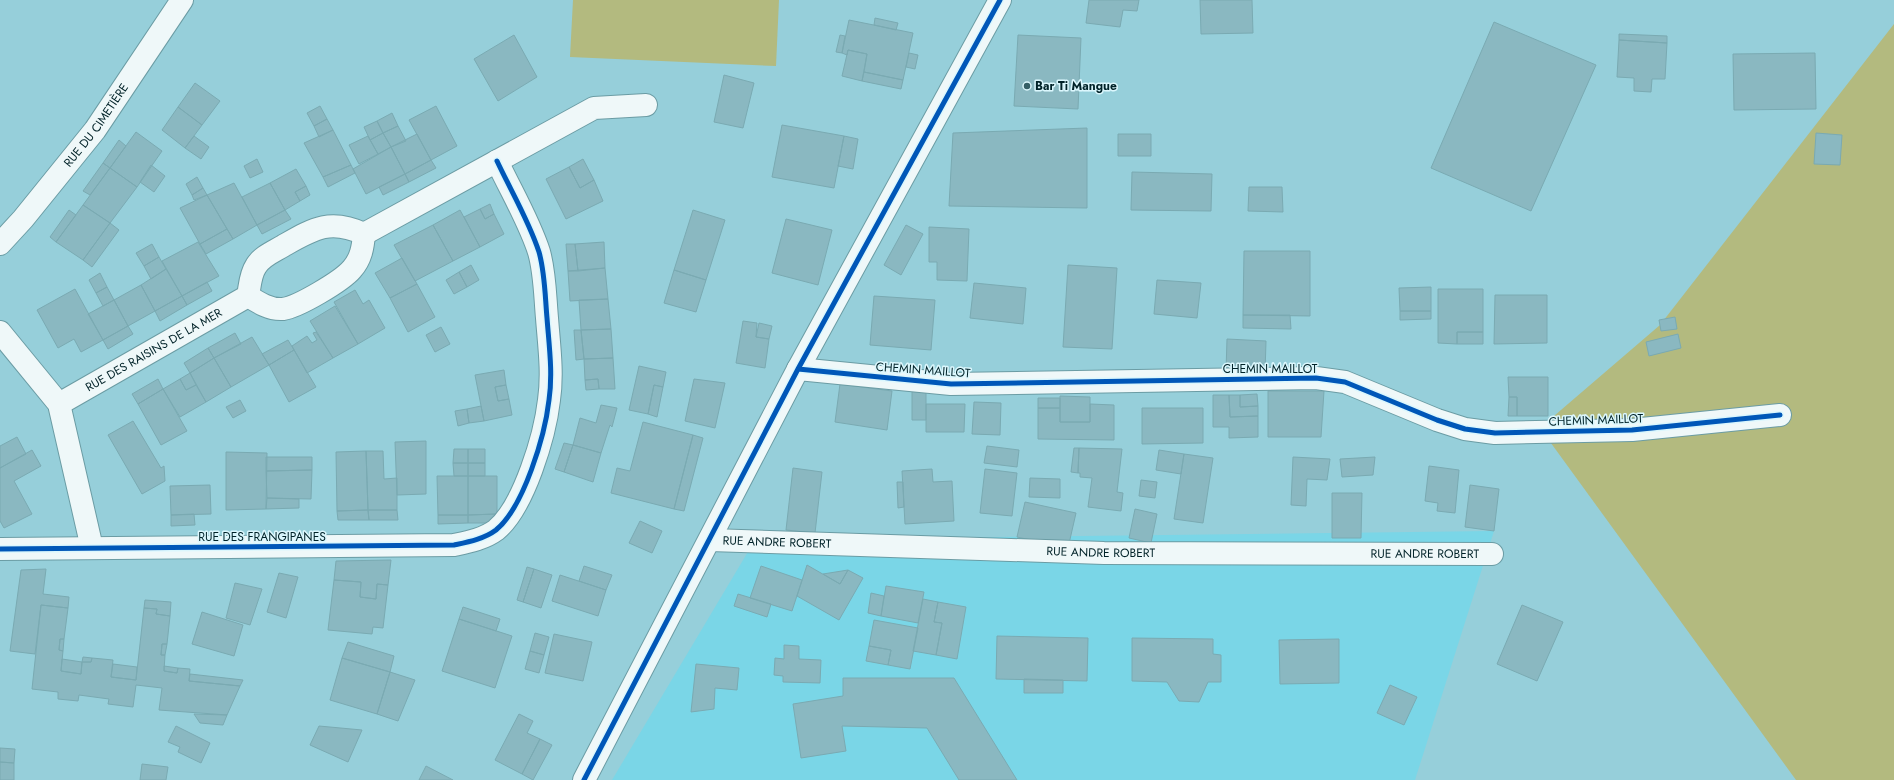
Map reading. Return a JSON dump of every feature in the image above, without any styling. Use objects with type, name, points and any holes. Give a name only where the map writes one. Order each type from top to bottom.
[{"type":"street","name":"RUE DU CIMETIÈRE","points":[[0,244],[23,219],[94,130],[182,0]]},
{"type":"street","points":[[584,780],[798,369],[1000,0]]},
{"type":"street","points":[[364,234],[571,122],[594,108],[646,105]]},
{"type":"street","name":"RUE DES FRANGIPANES","points":[[0,549],[454,545],[477,540],[496,530],[513,510],[524,491],[544,426],[552,376],[544,272],[539,252],[497,161]]},
{"type":"street","points":[[323,226],[334,226],[353,229],[364,234],[360,258],[353,268],[341,279],[294,306],[281,309],[269,308],[248,296],[251,278],[256,266],[264,257],[310,231],[323,226]]},
{"type":"street","name":"RUE DES RAISINS DE LA MER","points":[[58,404],[248,296]]},
{"type":"street","points":[[0,332],[58,404],[92,548]]},
{"type":"street","name":"CHEMIN MAILLOT","points":[[798,369],[951,384],[1316,378],[1345,382],[1437,420],[1465,429],[1495,433],[1632,430],[1780,415]]},
{"type":"street","name":"RUE ANDRE ROBERT","points":[[710,540],[1104,553],[1492,554]]},
{"type":"shaded area","points":[[1494,531],[1415,780],[612,780],[755,540]]},
{"type":"green space","points":[[573,0],[779,0],[776,66],[570,57]]},
{"type":"green space","points":[[1894,24],[1894,780],[1796,780],[1540,428],[1660,325]]},
{"type":"building","points":[[1089,0],[1139,0],[1137,11],[1123,10],[1120,27],[1086,23]]},
{"type":"building","points":[[1200,0],[1252,0],[1253,33],[1201,34]]},
{"type":"building","points":[[875,18],[898,23],[896,30],[874,25]]},
{"type":"building","points":[[849,20],[913,33],[903,80],[864,72],[867,54],[848,50],[847,55],[842,53]]},
{"type":"building","points":[[1494,22],[1596,65],[1531,211],[1431,168]]},
{"type":"building","points":[[1619,34],[1667,36],[1667,43],[1619,40]]},
{"type":"building","points":[[514,35],[537,77],[498,101],[474,59]]},
{"type":"building","points":[[840,35],[845,36],[842,53],[836,52]]},
{"type":"building","points":[[1018,35],[1081,38],[1078,109],[1014,106]]},
{"type":"building","points":[[1619,40],[1667,43],[1665,79],[1652,79],[1651,92],[1634,91],[1634,78],[1617,77]]},
{"type":"building","points":[[848,50],[867,54],[862,81],[842,76]]},
{"type":"building","points":[[909,53],[918,55],[915,69],[906,67]]},
{"type":"building","points":[[1815,53],[1816,109],[1734,110],[1733,54]]},
{"type":"building","points":[[864,72],[903,80],[901,89],[862,81]]},
{"type":"building","points":[[724,75],[754,83],[743,128],[714,122]]},
{"type":"building","points":[[195,83],[220,101],[202,125],[178,107]]},
{"type":"building","points":[[320,106],[327,119],[314,126],[307,113]]},
{"type":"building","points":[[436,106],[457,146],[431,160],[409,120]]},
{"type":"building","points":[[178,107],[202,125],[185,148],[162,130]]},
{"type":"building","points":[[392,113],[398,126],[383,133],[377,121]]},
{"type":"building","points":[[327,119],[333,130],[319,137],[314,126]]},
{"type":"building","points":[[377,121],[383,133],[370,140],[364,127]]},
{"type":"building","points":[[782,125],[844,136],[834,188],[772,177]]},
{"type":"building","points":[[398,126],[406,141],[391,147],[383,133]]},
{"type":"building","points":[[1087,128],[1087,208],[949,206],[953,133]]},
{"type":"building","points":[[333,130],[351,165],[323,177],[304,143]]},
{"type":"building","points":[[136,132],[162,151],[137,187],[110,168]]},
{"type":"building","points":[[383,133],[391,147],[378,154],[370,140]]},
{"type":"building","points":[[1816,133],[1842,135],[1840,165],[1814,164]]},
{"type":"building","points":[[417,134],[431,160],[405,174],[391,147]]},
{"type":"building","points":[[1118,134],[1151,134],[1151,156],[1118,156]]},
{"type":"building","points":[[194,136],[209,147],[201,159],[185,148]]},
{"type":"building","points":[[368,136],[378,154],[359,164],[349,145]]},
{"type":"building","points":[[844,136],[858,139],[853,169],[838,166]]},
{"type":"building","points":[[119,140],[126,146],[110,168],[103,163]]},
{"type":"building","points":[[391,147],[405,174],[366,194],[353,169]]},
{"type":"building","points":[[257,159],[263,172],[250,178],[244,166]]},
{"type":"building","points":[[583,159],[594,180],[580,188],[569,167]]},
{"type":"building","points":[[431,160],[436,168],[409,182],[405,174]]},
{"type":"building","points":[[103,163],[110,168],[90,195],[83,191]]},
{"type":"building","points":[[151,165],[165,176],[154,192],[140,182]]},
{"type":"building","points":[[351,165],[355,173],[328,187],[323,177]]},
{"type":"building","points":[[569,167],[580,188],[594,180],[603,201],[566,219],[546,179]]},
{"type":"building","points":[[110,168],[137,187],[110,223],[83,205]]},
{"type":"building","points":[[296,169],[306,186],[295,192],[300,201],[285,210],[270,183]]},
{"type":"building","points":[[1132,172],[1212,174],[1211,211],[1131,210]]},
{"type":"building","points":[[405,174],[409,182],[383,195],[379,187]]},
{"type":"building","points":[[197,177],[203,188],[192,195],[186,184]]},
{"type":"building","points":[[234,183],[257,225],[233,239],[207,195]]},
{"type":"building","points":[[270,183],[285,210],[257,225],[242,197]]},
{"type":"building","points":[[306,186],[310,195],[300,201],[295,192]]},
{"type":"building","points":[[1249,187],[1282,187],[1283,212],[1248,211]]},
{"type":"building","points":[[203,188],[207,195],[194,200],[192,195]]},
{"type":"building","points":[[207,195],[227,229],[200,244],[180,208]]},
{"type":"building","points":[[490,204],[494,214],[485,219],[480,209]]},
{"type":"building","points":[[83,205],[110,223],[83,260],[56,242]]},
{"type":"building","points":[[480,209],[485,219],[494,214],[504,234],[480,247],[464,217]]},
{"type":"building","points":[[69,210],[76,215],[56,242],[50,237]]},
{"type":"building","points":[[285,210],[291,219],[262,234],[257,225]]},
{"type":"building","points":[[460,210],[480,247],[453,261],[433,225]]},
{"type":"building","points":[[693,210],[725,220],[706,280],[674,270]]},
{"type":"building","points":[[786,219],[832,230],[818,285],[772,273]]},
{"type":"building","points":[[110,223],[119,230],[92,267],[83,260]]},
{"type":"building","points":[[433,225],[453,261],[415,281],[394,245]]},
{"type":"building","points":[[906,225],[923,234],[901,275],[884,265]]},
{"type":"building","points":[[929,227],[969,229],[967,281],[937,280],[937,262],[929,262]]},
{"type":"building","points":[[227,229],[233,239],[206,254],[200,244]]},
{"type":"building","points":[[198,242],[219,276],[182,296],[162,261]]},
{"type":"building","points":[[604,242],[605,268],[578,271],[575,244]]},
{"type":"building","points":[[152,244],[159,257],[144,266],[136,253]]},
{"type":"building","points":[[566,244],[575,244],[578,271],[568,271]]},
{"type":"building","points":[[1244,251],[1310,251],[1310,316],[1243,315]]},
{"type":"building","points":[[159,257],[166,269],[151,279],[144,266]]},
{"type":"building","points":[[402,258],[417,284],[390,298],[375,273]]},
{"type":"building","points":[[471,265],[479,280],[467,287],[459,272]]},
{"type":"building","points":[[1068,265],[1117,268],[1112,349],[1063,347]]},
{"type":"building","points":[[605,268],[608,299],[570,301],[568,271]]},
{"type":"building","points":[[166,269],[182,296],[155,311],[141,285]]},
{"type":"building","points":[[674,270],[706,280],[696,312],[664,303]]},
{"type":"building","points":[[459,272],[467,287],[454,294],[446,280]]},
{"type":"building","points":[[100,273],[107,287],[96,293],[89,280]]},
{"type":"building","points":[[1157,280],[1201,283],[1197,318],[1154,314]]},
{"type":"building","points":[[207,282],[212,291],[187,305],[182,296]]},
{"type":"building","points":[[974,283],[1026,288],[1023,324],[970,318]]},
{"type":"building","points":[[417,284],[435,317],[408,332],[390,298]]},
{"type":"building","points":[[141,285],[155,311],[128,326],[114,300]]},
{"type":"building","points":[[107,287],[114,300],[103,306],[96,293]]},
{"type":"building","points":[[1431,287],[1431,311],[1400,311],[1399,288]]},
{"type":"building","points":[[75,289],[103,340],[81,352],[74,339],[58,348],[37,310]]},
{"type":"building","points":[[1438,289],[1483,289],[1483,332],[1457,332],[1457,344],[1438,343]]},
{"type":"building","points":[[355,290],[363,304],[369,300],[385,328],[358,344],[334,302]]},
{"type":"building","points":[[1495,295],[1547,295],[1547,343],[1494,344]]},
{"type":"building","points":[[182,296],[187,305],[160,321],[155,311]]},
{"type":"building","points":[[874,296],[935,300],[931,350],[870,345]]},
{"type":"building","points":[[608,299],[611,329],[581,330],[579,300]]},
{"type":"building","points":[[114,300],[128,326],[103,340],[88,314]]},
{"type":"building","points":[[335,306],[358,344],[333,358],[310,321]]},
{"type":"building","points":[[1400,311],[1431,311],[1431,319],[1400,320]]},
{"type":"building","points":[[1243,315],[1290,315],[1291,329],[1243,328]]},
{"type":"building","points":[[1675,317],[1677,329],[1661,331],[1659,320]]},
{"type":"building","points":[[743,321],[757,323],[756,337],[769,339],[765,368],[736,363]]},
{"type":"building","points":[[759,323],[772,326],[769,339],[756,337]]},
{"type":"building","points":[[128,326],[133,334],[108,349],[103,340]]},
{"type":"building","points":[[441,327],[450,344],[435,352],[426,335]]},
{"type":"building","points":[[611,329],[613,358],[584,359],[581,330]]},
{"type":"building","points":[[574,330],[581,330],[584,359],[576,360]]},
{"type":"building","points":[[316,332],[333,358],[307,373],[292,346],[307,336],[312,343],[317,340],[313,333]]},
{"type":"building","points":[[1457,332],[1483,332],[1483,344],[1457,344]]},
{"type":"building","points":[[235,333],[241,344],[214,358],[208,348]]},
{"type":"building","points":[[1678,334],[1681,348],[1649,356],[1646,342]]},
{"type":"building","points":[[252,337],[269,365],[231,387],[214,358]]},
{"type":"building","points":[[1227,339],[1266,341],[1265,373],[1226,371]]},
{"type":"building","points":[[288,340],[294,350],[269,365],[262,354]]},
{"type":"building","points":[[208,348],[214,358],[190,373],[184,363]]},
{"type":"building","points":[[294,350],[316,387],[289,402],[269,365]]},
{"type":"building","points":[[214,358],[231,387],[206,402],[190,373]]},
{"type":"building","points":[[613,358],[615,389],[599,389],[598,379],[585,380],[584,359]]},
{"type":"building","points":[[639,366],[666,372],[663,387],[654,385],[648,414],[629,410]]},
{"type":"building","points":[[504,370],[506,385],[495,387],[498,401],[509,399],[512,415],[484,421],[475,375]]},
{"type":"building","points":[[190,373],[196,385],[186,390],[180,379]]},
{"type":"building","points":[[1508,377],[1548,377],[1548,416],[1517,416],[1517,397],[1509,397]]},
{"type":"building","points":[[158,379],[163,389],[138,404],[132,394]]},
{"type":"building","points":[[180,379],[186,390],[196,385],[206,402],[180,417],[163,389]]},
{"type":"building","points":[[598,379],[599,389],[586,390],[585,380]]},
{"type":"building","points":[[694,379],[725,383],[715,428],[685,421]]},
{"type":"building","points":[[840,384],[892,391],[887,430],[835,422]]},
{"type":"building","points":[[506,385],[509,399],[498,401],[495,387]]},
{"type":"building","points":[[654,385],[663,387],[657,417],[648,414]]},
{"type":"building","points":[[912,388],[926,388],[926,420],[912,420]]},
{"type":"building","points":[[163,389],[187,431],[161,445],[138,404]]},
{"type":"building","points":[[1268,391],[1324,391],[1321,437],[1268,437]]},
{"type":"building","points":[[1257,394],[1258,406],[1240,407],[1240,395]]},
{"type":"building","points":[[1213,395],[1229,395],[1230,417],[1258,416],[1258,437],[1229,438],[1229,427],[1213,427]]},
{"type":"building","points":[[1229,395],[1240,395],[1240,407],[1258,406],[1258,416],[1230,417]]},
{"type":"building","points":[[1060,396],[1090,397],[1090,422],[1060,422]]},
{"type":"building","points":[[1509,397],[1517,397],[1517,416],[1508,416]]},
{"type":"building","points":[[1038,398],[1060,398],[1060,408],[1038,408]]},
{"type":"building","points":[[240,400],[246,411],[233,418],[226,407]]},
{"type":"building","points":[[974,402],[1001,403],[1000,435],[972,434]]},
{"type":"building","points":[[926,404],[965,404],[964,432],[926,432]]},
{"type":"building","points":[[1090,404],[1114,405],[1114,440],[1038,439],[1038,408],[1060,408],[1060,422],[1090,422]]},
{"type":"building","points":[[601,405],[617,408],[612,427],[610,425],[601,453],[573,445],[580,418],[596,423]]},
{"type":"building","points":[[481,406],[484,421],[469,423],[467,409]]},
{"type":"building","points":[[1142,408],[1203,408],[1203,443],[1142,444]]},
{"type":"building","points":[[467,409],[469,423],[458,426],[455,411]]},
{"type":"building","points":[[133,421],[161,468],[164,466],[165,481],[142,494],[108,435]]},
{"type":"building","points":[[643,422],[693,435],[674,509],[611,493],[617,468],[630,471]]},
{"type":"building","points":[[693,435],[703,438],[684,511],[674,509]]},
{"type":"building","points":[[17,437],[26,454],[0,468],[0,446]]},
{"type":"building","points":[[426,441],[426,494],[397,495],[395,442]]},
{"type":"building","points":[[564,443],[573,445],[564,472],[555,469]]},
{"type":"building","points":[[573,445],[601,453],[593,482],[564,472]]},
{"type":"building","points":[[987,446],[1019,450],[1017,467],[984,463]]},
{"type":"building","points":[[1074,448],[1079,448],[1078,473],[1071,472]]},
{"type":"building","points":[[1079,448],[1122,449],[1117,492],[1123,493],[1121,511],[1088,507],[1092,478],[1080,477],[1080,473],[1078,473]]},
{"type":"building","points":[[454,449],[468,449],[468,463],[453,463]]},
{"type":"building","points":[[468,449],[485,449],[485,463],[468,463]]},
{"type":"building","points":[[32,450],[41,466],[14,481],[32,514],[4,528],[0,521],[0,468]]},
{"type":"building","points":[[1159,450],[1184,454],[1181,474],[1156,470]]},
{"type":"building","points":[[366,451],[383,451],[384,479],[397,478],[397,510],[368,510]]},
{"type":"building","points":[[366,451],[368,510],[337,511],[336,452]]},
{"type":"building","points":[[226,452],[267,453],[266,509],[226,510]]},
{"type":"building","points":[[1184,454],[1213,458],[1203,523],[1174,519]]},
{"type":"building","points":[[266,457],[312,457],[312,470],[266,471]]},
{"type":"building","points":[[1293,457],[1330,459],[1327,480],[1307,479],[1306,506],[1291,505]]},
{"type":"building","points":[[1375,457],[1373,475],[1342,477],[1340,459]]},
{"type":"building","points":[[453,463],[468,463],[468,476],[454,476]]},
{"type":"building","points":[[468,463],[485,463],[485,476],[468,476]]},
{"type":"building","points":[[1429,466],[1459,470],[1455,513],[1437,511],[1438,503],[1425,501]]},
{"type":"building","points":[[793,468],[822,472],[815,533],[786,530]]},
{"type":"building","points":[[932,469],[933,482],[952,481],[954,521],[905,524],[902,471]]},
{"type":"building","points":[[985,469],[1017,473],[1012,516],[980,513]]},
{"type":"building","points":[[312,470],[311,499],[267,498],[266,471]]},
{"type":"building","points":[[437,476],[468,476],[468,515],[438,515]]},
{"type":"building","points":[[468,476],[497,476],[497,514],[468,515]]},
{"type":"building","points":[[1030,478],[1060,479],[1060,498],[1029,497]]},
{"type":"building","points":[[1141,480],[1157,482],[1155,498],[1139,496]]},
{"type":"building","points":[[897,482],[903,482],[904,507],[898,508]]},
{"type":"building","points":[[210,485],[211,514],[171,515],[170,486]]},
{"type":"building","points":[[1470,485],[1499,489],[1494,531],[1465,527]]},
{"type":"building","points":[[1332,493],[1362,493],[1361,538],[1332,538]]},
{"type":"building","points":[[267,498],[299,499],[299,508],[266,509]]},
{"type":"building","points":[[1025,502],[1076,513],[1068,548],[1017,537]]},
{"type":"building","points":[[1135,509],[1157,514],[1151,543],[1129,538]]},
{"type":"building","points":[[368,510],[397,510],[398,520],[369,520]]},
{"type":"building","points":[[368,510],[369,520],[338,520],[337,511]]},
{"type":"building","points":[[194,514],[195,525],[171,526],[171,515]]},
{"type":"building","points":[[497,514],[495,523],[468,523],[468,515]]},
{"type":"building","points":[[438,515],[468,515],[468,523],[438,524]]},
{"type":"building","points":[[640,521],[662,531],[652,553],[629,543]]},
{"type":"building","points":[[391,560],[388,585],[377,584],[376,599],[360,597],[361,582],[334,580],[336,561]]},
{"type":"building","points":[[807,565],[840,584],[848,570],[863,578],[839,620],[797,596]]},
{"type":"building","points":[[584,566],[612,575],[606,590],[579,581]]},
{"type":"building","points":[[761,566],[802,580],[792,611],[750,598]]},
{"type":"building","points":[[527,567],[534,569],[523,602],[517,600]]},
{"type":"building","points":[[46,569],[43,594],[69,597],[68,608],[41,605],[35,654],[10,651],[21,570]]},
{"type":"building","points":[[534,569],[552,575],[541,608],[523,602]]},
{"type":"building","points":[[848,570],[840,584],[823,574]]},
{"type":"building","points":[[279,573],[298,577],[286,618],[267,612]]},
{"type":"building","points":[[560,575],[606,590],[598,616],[552,601]]},
{"type":"building","points":[[334,580],[361,582],[360,597],[376,599],[377,584],[388,585],[383,628],[373,627],[372,634],[328,630]]},
{"type":"building","points":[[235,583],[262,589],[250,625],[226,618]]},
{"type":"building","points":[[886,586],[924,592],[918,623],[881,616]]},
{"type":"building","points":[[871,593],[884,596],[881,616],[868,613]]},
{"type":"building","points":[[738,594],[771,604],[767,617],[734,606]]},
{"type":"building","points":[[923,599],[938,602],[934,622],[942,623],[936,655],[913,651]]},
{"type":"building","points":[[145,600],[171,602],[170,616],[156,614],[157,609],[144,608]]},
{"type":"building","points":[[938,602],[966,607],[957,659],[936,655],[942,623],[934,622]]},
{"type":"building","points":[[41,605],[68,608],[64,639],[60,639],[59,650],[63,651],[61,671],[81,674],[82,662],[91,662],[92,658],[113,660],[111,677],[136,680],[144,608],[157,609],[156,614],[170,616],[167,644],[162,644],[161,655],[165,655],[164,671],[177,673],[178,668],[190,669],[189,681],[240,686],[227,715],[159,710],[162,688],[136,685],[133,707],[108,704],[109,699],[79,695],[78,701],[58,699],[58,692],[32,689]]},
{"type":"building","points":[[1522,605],[1563,622],[1537,681],[1497,664]]},
{"type":"building","points":[[463,607],[500,619],[496,631],[459,619]]},
{"type":"building","points":[[202,612],[243,625],[234,656],[192,644]]},
{"type":"building","points":[[459,619],[512,636],[495,688],[442,671]]},
{"type":"building","points":[[874,620],[918,628],[910,669],[888,665],[891,650],[869,646]]},
{"type":"building","points":[[535,633],[549,637],[544,655],[530,651]]},
{"type":"building","points":[[554,634],[592,642],[583,681],[545,673]]},
{"type":"building","points":[[997,636],[1088,638],[1087,681],[996,679]]},
{"type":"building","points":[[1132,638],[1213,639],[1213,654],[1221,655],[1221,682],[1208,682],[1199,702],[1179,701],[1167,682],[1132,681]]},
{"type":"building","points":[[60,639],[64,639],[63,651],[59,650]]},
{"type":"building","points":[[1339,639],[1339,683],[1280,684],[1279,640]]},
{"type":"building","points":[[348,642],[394,656],[390,672],[342,658]]},
{"type":"building","points":[[162,644],[167,644],[165,655],[161,655]]},
{"type":"building","points":[[784,645],[799,646],[799,659],[821,660],[820,683],[783,682],[783,676],[774,675],[775,658],[784,659]]},
{"type":"building","points":[[869,646],[891,650],[888,665],[866,661]]},
{"type":"building","points":[[530,651],[544,655],[539,673],[525,669]]},
{"type":"building","points":[[83,657],[92,658],[91,662],[82,662]]},
{"type":"building","points":[[342,658],[390,672],[377,714],[330,700]]},
{"type":"building","points":[[62,659],[82,662],[81,674],[61,671]]},
{"type":"building","points":[[113,664],[137,667],[136,680],[111,677]]},
{"type":"building","points":[[696,664],[739,668],[737,690],[715,688],[714,709],[691,712]]},
{"type":"building","points":[[164,666],[178,668],[177,673],[164,671]]},
{"type":"building","points":[[390,672],[415,680],[398,721],[377,714]]},
{"type":"building","points":[[190,674],[243,680],[240,686],[189,681]]},
{"type":"building","points":[[843,678],[954,678],[1017,780],[959,780],[927,728],[842,726],[846,751],[801,758],[793,704],[843,696]]},
{"type":"building","points":[[1024,679],[1063,680],[1063,693],[1024,693]]},
{"type":"building","points":[[1390,685],[1417,697],[1404,725],[1377,713]]},
{"type":"building","points":[[194,714],[227,715],[223,725],[200,723]]},
{"type":"building","points":[[519,714],[533,721],[527,733],[540,739],[522,774],[495,760]]},
{"type":"building","points":[[176,726],[210,743],[201,763],[178,752],[180,747],[168,742]]},
{"type":"building","points":[[319,726],[362,730],[348,762],[310,745]]},
{"type":"building","points":[[540,739],[552,745],[533,780],[522,774]]},
{"type":"building","points":[[0,748],[15,749],[14,763],[0,762]]},
{"type":"building","points":[[0,762],[14,763],[14,780],[0,780]]},
{"type":"building","points":[[142,764],[168,767],[166,780],[140,780]]},
{"type":"building","points":[[426,766],[453,780],[419,780]]},
{"type":"cycle path","points":[[584,780],[798,369],[1000,0]]},
{"type":"cycle path","points":[[0,549],[454,545],[481,538],[496,530],[516,505],[532,470],[547,415],[551,380],[541,260],[520,206],[497,161]]},
{"type":"cycle path","points":[[798,369],[951,384],[1316,378],[1345,382],[1437,420],[1465,429],[1495,433],[1632,430],[1780,415]]},
{"type":"place","name":"Bar Ti Mangue","points":[[1027,86]]}]
